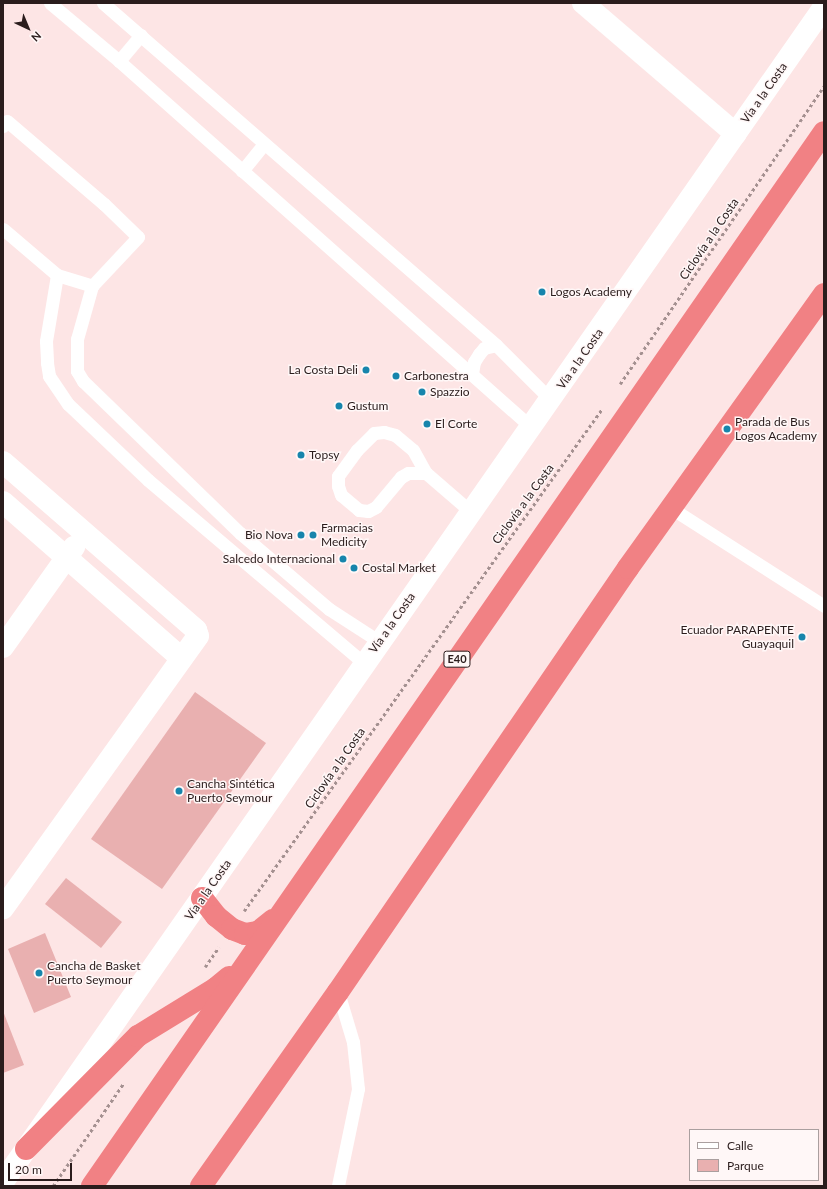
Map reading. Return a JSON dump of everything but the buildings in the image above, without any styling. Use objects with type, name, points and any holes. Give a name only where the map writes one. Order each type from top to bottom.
[{"type":"highway","name":"E40","points":[[92,1186],[278,915],[824,132]]},
{"type":"highway","points":[[201,1186],[338,992],[671,508],[824,294]]},
{"type":"highway","points":[[202,898],[216,916],[232,929],[245,934],[258,932],[278,915]]},
{"type":"highway","points":[[26,1149],[138,1036],[216,988],[246,962]]},
{"type":"street","points":[[583,3],[736,134]]},
{"type":"street","name":"Vía a la Costa","points":[[3,1182],[365,664],[470,511],[551,400],[824,7]]},
{"type":"street","points":[[3,462],[196,630],[197,639],[181,658],[3,908]]},
{"type":"street","points":[[3,502],[181,658]]},
{"type":"street","points":[[3,647],[85,533]]},
{"type":"lane","points":[[50,3],[119,61],[531,427]]},
{"type":"lane","points":[[102,3],[141,35],[263,145],[350,216],[496,345],[551,400]]},
{"type":"lane","points":[[119,61],[141,35]]},
{"type":"lane","points":[[3,126],[7,121],[104,204],[138,237],[92,286],[77,339],[78,371],[82,381],[240,533],[329,608],[380,642]]},
{"type":"lane","points":[[242,171],[263,145]]},
{"type":"lane","points":[[3,229],[57,275],[92,286]]},
{"type":"lane","points":[[57,275],[46,341],[49,376],[68,404],[148,480],[365,664]]},
{"type":"lane","points":[[472,374],[474,362],[479,354],[484,348],[496,345]]},
{"type":"lane","points":[[426,473],[408,473],[401,477],[376,507],[368,511],[360,510],[342,495],[338,486],[338,476],[357,450],[374,433],[384,432],[395,436],[413,450],[426,473],[470,511]]},
{"type":"lane","points":[[671,508],[824,606]]},
{"type":"lane","points":[[338,992],[353,1042],[358,1089],[338,1186]]},
{"type":"path","name":"Ciclovía a la Costa","points":[[619,385],[824,86]]},
{"type":"path","name":"Ciclovía a la Costa","points":[[232,929],[606,404]]},
{"type":"green space","name":"Cancha Sintética Puerto Seymour","points":[[195,692],[266,743],[162,889],[91,839]]},
{"type":"green space","points":[[66,878],[122,922],[101,948],[45,904]]},
{"type":"green space","name":"Cancha de Basket Puerto Seymour","points":[[45,933],[71,997],[34,1013],[8,949]]},
{"type":"green space","points":[[3,1011],[24,1065],[3,1073]]},
{"type":"place","name":"Logos Academy","points":[[542,292]]},
{"type":"place","name":"La Costa Deli","points":[[366,370]]},
{"type":"place","name":"Carbonestra","points":[[396,376]]},
{"type":"place","name":"Spazzio","points":[[422,392]]},
{"type":"place","name":"Gustum","points":[[339,406]]},
{"type":"place","name":"El Corte","points":[[427,424]]},
{"type":"place","name":"Parada de Bus Logos Academy","points":[[727,429]]},
{"type":"place","name":"Topsy","points":[[301,455]]},
{"type":"place","name":"Bio Nova","points":[[301,535]]},
{"type":"place","name":"Farmacias Medicity","points":[[313,535]]},
{"type":"place","name":"Salcedo Internacional","points":[[343,559]]},
{"type":"place","name":"Costal Market","points":[[354,568]]},
{"type":"place","name":"Ecuador PARAPENTE Guayaquil","points":[[802,637]]},
{"type":"place","name":"Cancha Sintética Puerto Seymour","points":[[179,791]]},
{"type":"place","name":"Cancha de Basket Puerto Seymour","points":[[39,973]]}]
